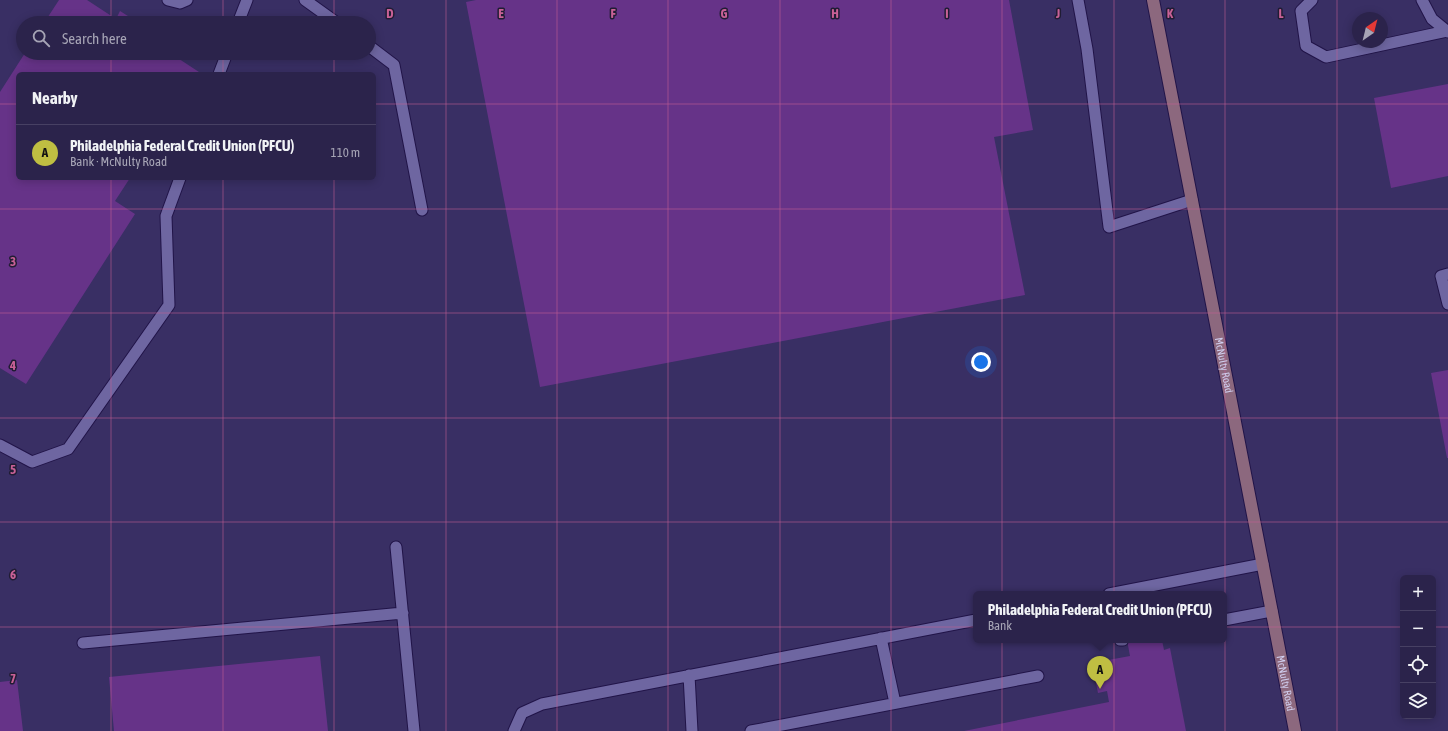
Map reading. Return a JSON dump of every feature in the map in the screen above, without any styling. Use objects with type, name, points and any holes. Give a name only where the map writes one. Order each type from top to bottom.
[{"type":"street","name":"McNulty Road","points":[[1153,0],[1295,731]]},
{"type":"lane","points":[[168,0],[180,3],[187,0]]},
{"type":"lane","points":[[241,16],[247,0]]},
{"type":"lane","points":[[305,0],[327,16]]},
{"type":"lane","points":[[1078,0],[1087,49],[1109,227],[1192,200]]},
{"type":"lane","points":[[1312,0],[1301,11],[1306,46],[1326,57],[1448,32]]},
{"type":"lane","points":[[1422,0],[1432,20],[1448,32]]},
{"type":"lane","points":[[376,51],[394,65],[422,210]]},
{"type":"lane","points":[[220,72],[224,60]]},
{"type":"lane","points":[[0,446],[32,462],[68,449],[169,304],[166,216],[179,180]]},
{"type":"lane","points":[[1448,274],[1441,276],[1448,304]]},
{"type":"lane","points":[[396,547],[414,731]]},
{"type":"lane","points":[[1124,591],[1263,564]]},
{"type":"lane","points":[[1227,619],[1272,611]]},
{"type":"lane","points":[[83,642],[403,613]]},
{"type":"lane","points":[[514,731],[522,713],[542,704],[973,621]]},
{"type":"lane","points":[[881,638],[895,703]]},
{"type":"lane","points":[[689,675],[692,731]]},
{"type":"lane","points":[[750,731],[1038,676]]},
{"type":"building","points":[[59,0],[87,0],[111,16],[49,16]]},
{"type":"building","points":[[476,0],[1009,0],[1033,130],[994,137],[1025,295],[540,387],[466,2]]},
{"type":"building","points":[[120,11],[128,16],[118,16]]},
{"type":"building","points":[[21,60],[181,60],[199,72],[16,72],[16,180],[129,180],[115,201],[135,214],[26,384],[0,368],[0,92]]},
{"type":"building","points":[[1448,84],[1448,176],[1391,188],[1374,98]]},
{"type":"building","points":[[1448,370],[1448,458],[1447,458],[1431,373]]},
{"type":"building","points":[[1128,643],[1163,643],[1164,650],[1170,648],[1186,731],[964,731],[1109,702],[1107,691],[1098,693],[1092,663],[1130,656]]},
{"type":"building","points":[[320,656],[328,731],[114,731],[109,677]]},
{"type":"building","points":[[17,680],[23,731],[0,731],[0,682]]},
{"type":"place","name":"Philadelphia Federal Credit Union (PFCU)","points":[[1100,689]]}]
